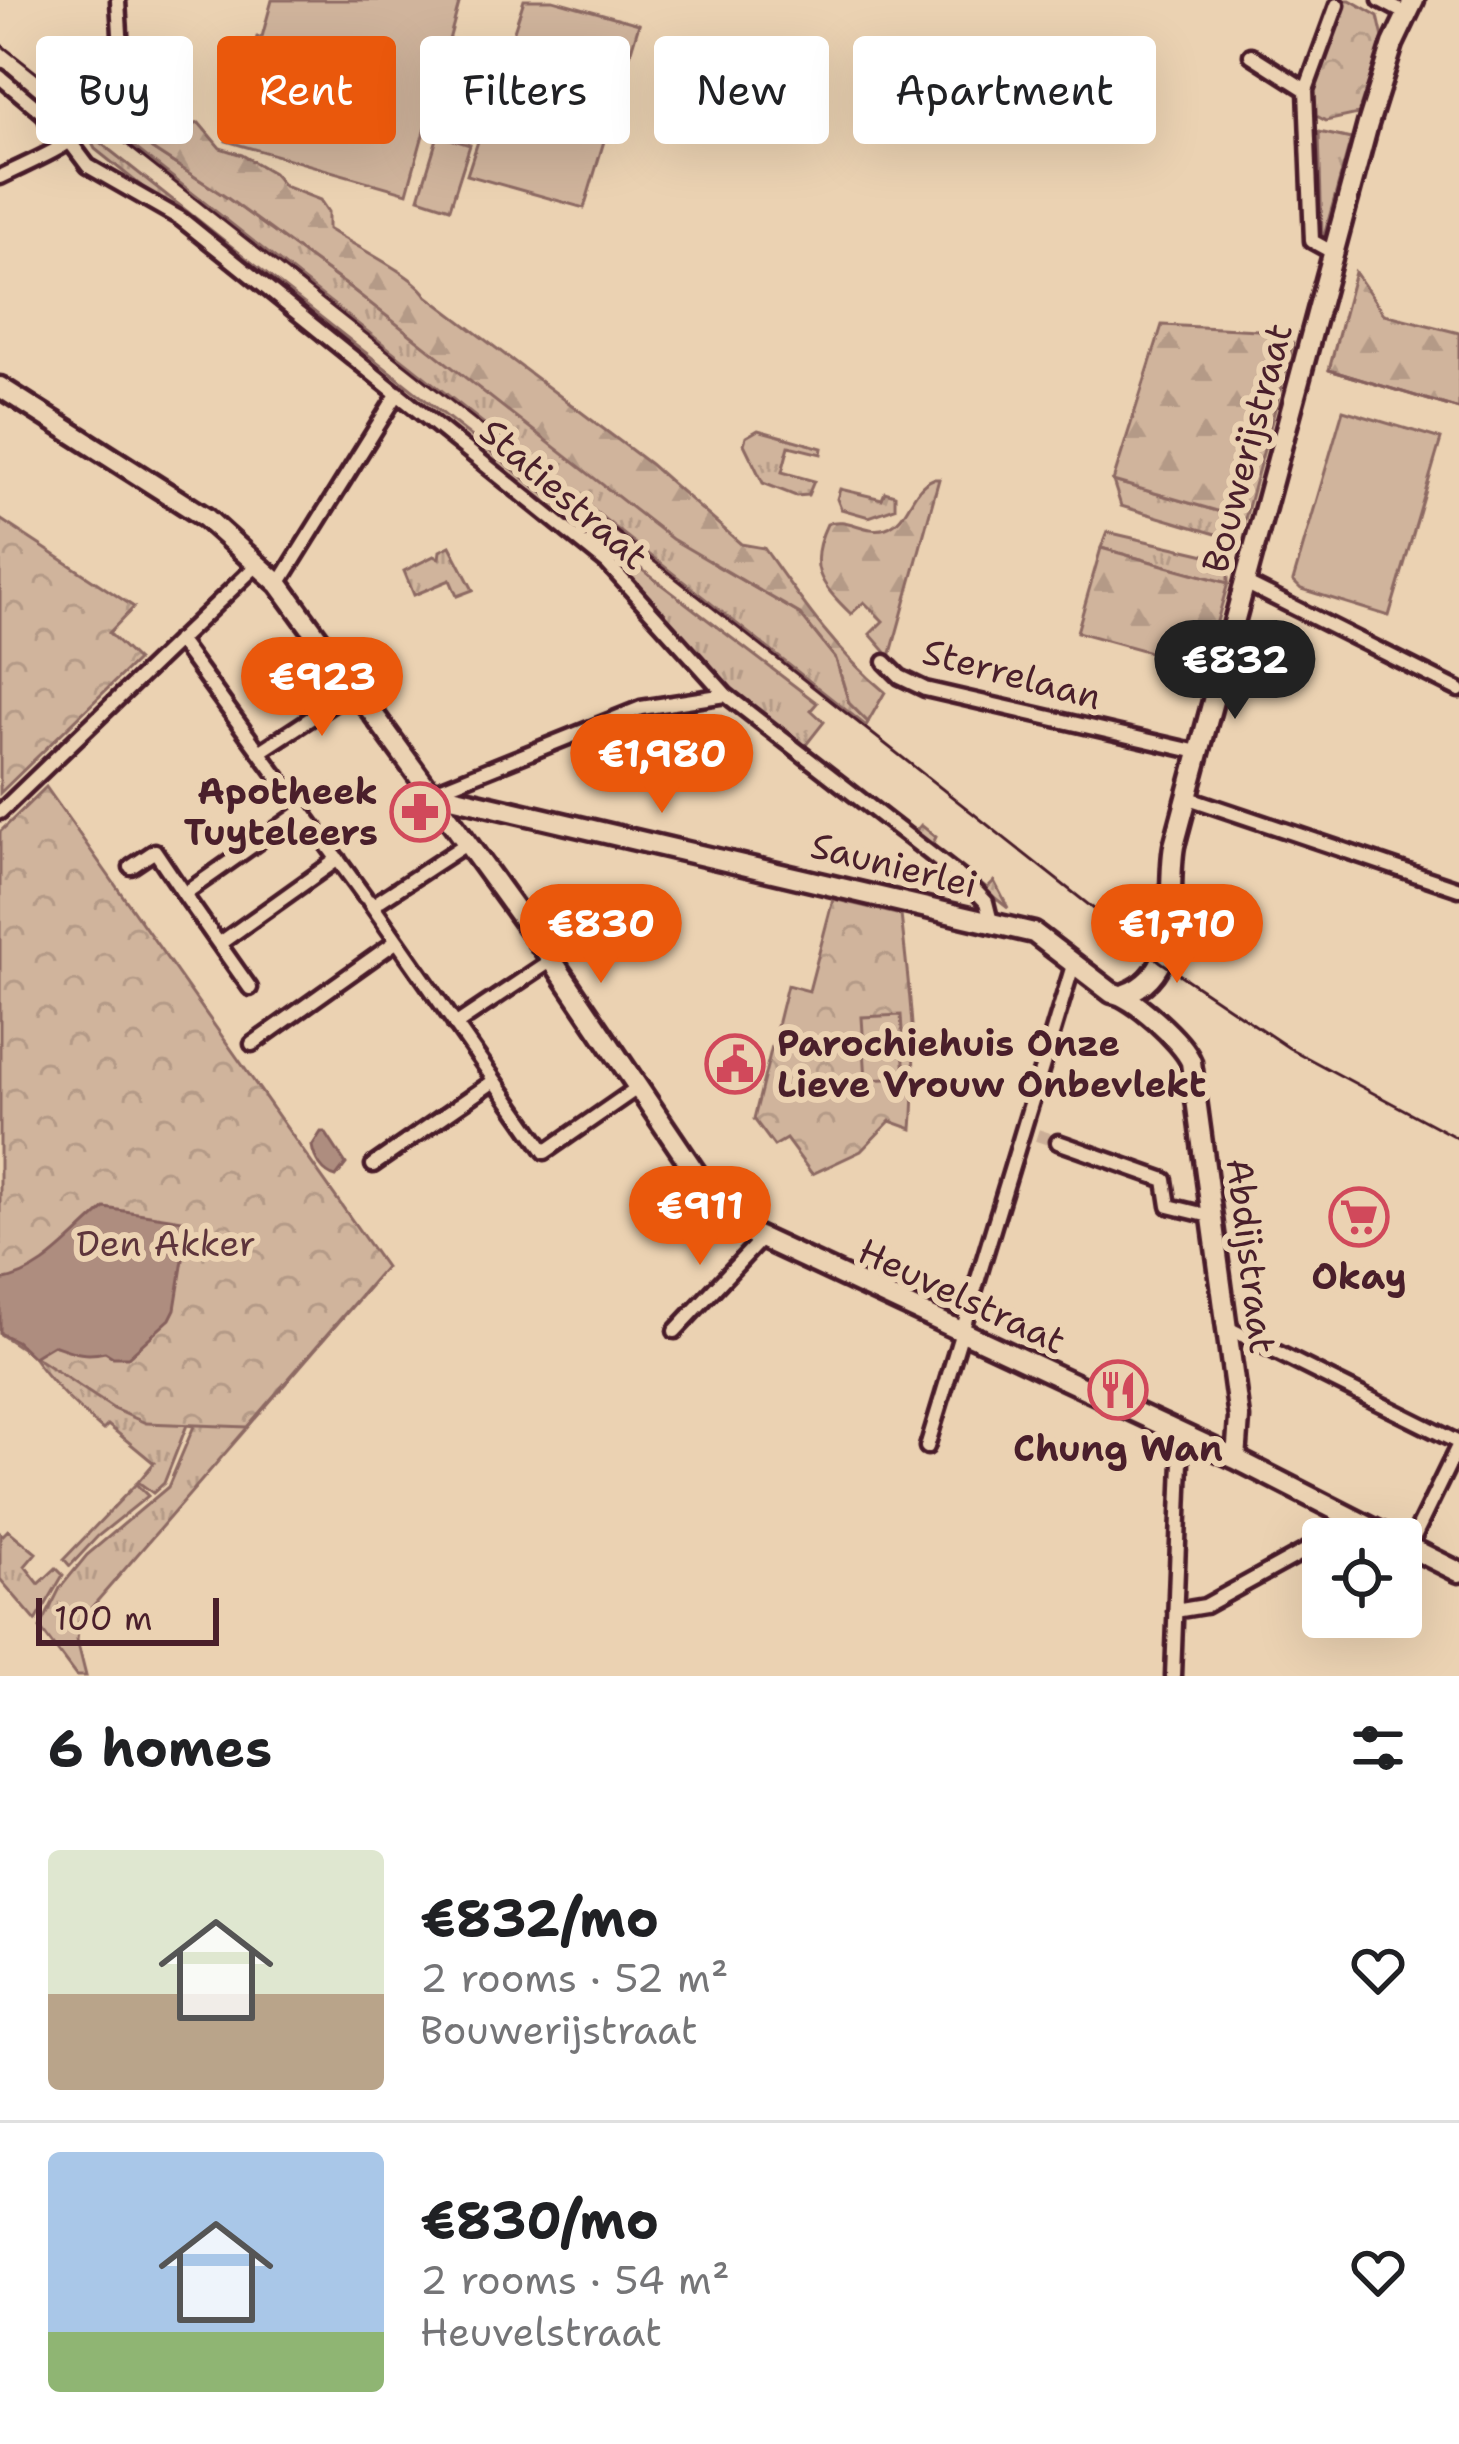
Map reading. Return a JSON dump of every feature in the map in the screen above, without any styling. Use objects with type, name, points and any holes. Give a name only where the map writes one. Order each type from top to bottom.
[{"type":"street","points":[[118,0],[119,36]]},
{"type":"street","points":[[1380,0],[1412,4]]},
{"type":"street","name":"Bouwerijstraat","points":[[1125,994],[1143,985],[1166,954],[1170,870],[1186,797],[1332,251],[1382,77],[1412,4]]},
{"type":"street","points":[[1332,251],[1312,241],[1306,90],[1337,5]]},
{"type":"street","points":[[1251,56],[1306,90]]},
{"type":"street","name":"Statiestraat","points":[[0,77],[36,107]]},
{"type":"street","points":[[0,177],[64,144]]},
{"type":"street","name":"Statiestraat","points":[[64,144],[88,166],[181,219],[607,562],[726,695],[968,884],[986,902],[991,922]]},
{"type":"street","name":"Heuvelstraat","points":[[0,387],[206,518],[279,584],[552,960],[708,1191],[744,1230],[1351,1517]]},
{"type":"street","points":[[279,584],[398,393]]},
{"type":"street","points":[[0,812],[259,564]]},
{"type":"street","points":[[1246,584],[1459,690]]},
{"type":"street","points":[[178,640],[545,1152],[637,1088]]},
{"type":"street","name":"Sterrelaan","points":[[885,662],[925,689],[1198,752]]},
{"type":"street","points":[[261,751],[357,688]]},
{"type":"street","points":[[430,792],[641,708],[726,695]]},
{"type":"street","name":"Saunierlei","points":[[430,792],[1034,933],[1112,993],[1125,994],[1178,1040],[1191,1062]]},
{"type":"street","points":[[1186,797],[1459,889]]},
{"type":"street","points":[[184,894],[302,811]]},
{"type":"street","points":[[369,901],[466,844]]},
{"type":"street","points":[[130,867],[155,851],[250,988]]},
{"type":"street","points":[[219,944],[338,860]]},
{"type":"street","points":[[252,1044],[397,940]]},
{"type":"street","points":[[455,1025],[552,960]]},
{"type":"street","points":[[927,1447],[1030,1133],[1074,962]]},
{"type":"street","name":"Abdijstraat","points":[[1191,1062],[1239,1418],[1236,1459]]},
{"type":"street","points":[[373,1165],[494,1081]]},
{"type":"street","points":[[1058,1142],[1165,1180],[1169,1206],[1214,1217]]},
{"type":"street","points":[[675,1330],[761,1240]]},
{"type":"street","points":[[1226,1328],[1459,1443],[1416,1518]]},
{"type":"street","points":[[1173,1676],[1183,1435]]},
{"type":"street","points":[[1174,1611],[1205,1606],[1302,1553]]},
{"type":"street","name":"Heuvelstraat","points":[[1422,1554],[1459,1573]]},
{"type":"green space","points":[[272,0],[460,0],[450,36],[420,36],[420,144],[407,193],[236,144],[396,144],[396,36],[262,36]]},
{"type":"green space","points":[[524,0],[553,0],[639,24],[630,54],[630,36],[512,36]]},
{"type":"green space","points":[[1337,0],[1350,0],[1378,16],[1383,38],[1358,114],[1326,121],[1313,114],[1314,81]]},
{"type":"green space","points":[[199,123],[220,148],[273,173],[284,186],[320,200],[328,212],[328,229],[410,279],[650,464],[741,544],[764,548],[835,642],[885,692],[868,722],[849,703],[836,659],[800,614],[672,539],[352,289],[149,144],[193,144],[193,125]]},
{"type":"green space","points":[[1319,132],[1351,139],[1324,236],[1322,234]]},
{"type":"green space","points":[[92,144],[102,144],[586,527],[817,703],[811,710],[824,722],[805,746],[915,832],[921,825],[936,837],[932,845],[987,888],[994,881],[1008,908],[732,693],[612,563]]},
{"type":"green space","points":[[130,144],[146,144],[226,197],[717,566],[800,614],[836,659],[849,703],[868,722],[866,726]]},
{"type":"green space","points":[[435,144],[470,145],[450,208],[419,198]]},
{"type":"green space","points":[[477,144],[603,144],[584,208],[467,175]]},
{"type":"green space","points":[[1355,272],[1384,314],[1459,333],[1459,409],[1329,370]]},
{"type":"green space","points":[[1162,325],[1258,330],[1293,343],[1245,519],[1113,481]]},
{"type":"green space","points":[[1343,410],[1441,439],[1389,616],[1301,589],[1293,581]]},
{"type":"green space","points":[[758,430],[822,448],[821,454],[789,446],[782,472],[814,481],[808,495],[796,496],[763,483],[744,444]]},
{"type":"green space","points":[[939,479],[890,657],[870,634],[883,621],[864,602],[851,614],[840,603],[824,583],[818,551],[827,524],[886,528],[901,518],[919,490]]},
{"type":"green space","points":[[1113,481],[1245,519],[1242,529],[1219,535],[1121,506]]},
{"type":"green space","points":[[840,489],[882,499],[885,492],[895,495],[895,508],[869,517],[841,509]]},
{"type":"green space","points":[[0,519],[134,607],[109,633],[137,660],[0,793]]},
{"type":"green space","points":[[1107,532],[1210,556],[1228,568],[1228,583],[1101,548]]},
{"type":"green space","points":[[450,546],[473,590],[457,596],[450,580],[414,595],[404,571],[434,556],[439,558],[440,551]]},
{"type":"green space","points":[[1101,548],[1228,583],[1204,667],[1077,632]]},
{"type":"green space","name":"Den Akker","points":[[46,787],[385,1267],[247,1427],[146,1423],[114,1409],[0,1334],[0,832]]},
{"type":"green space","points":[[833,899],[901,915],[913,1048],[912,1129],[890,1121],[861,1151],[812,1174],[786,1139],[774,1146],[754,1119],[787,985],[809,991]]},
{"type":"green space","points":[[901,1015],[905,1078],[866,1080],[862,1017]]},
{"type":"green space","points":[[369,1287],[79,1622],[77,1640],[86,1676],[76,1676],[40,1628],[60,1588],[87,1555],[168,1487],[194,1426],[187,1425],[164,1483],[153,1493],[138,1482],[154,1463],[108,1425],[103,1430],[33,1357]]},
{"type":"green space","points":[[136,1484],[148,1496],[98,1536],[70,1566],[64,1559]]},
{"type":"green space","points":[[8,1530],[36,1553],[25,1566],[39,1584],[56,1568],[63,1575],[36,1621],[0,1579],[0,1533]]},
{"type":"shaded area","points":[[321,1132],[346,1164],[336,1177],[323,1169],[313,1151]]},
{"type":"shaded area","points":[[105,1208],[183,1220],[188,1229],[175,1309],[128,1357],[79,1353],[53,1345],[33,1357],[0,1333],[0,1281],[44,1262]]},
{"type":"waterway","points":[[1329,370],[1459,409]]},
{"type":"tunnel","points":[[1037,1135],[1058,1142]]},
{"type":"railway","points":[[0,44],[1161,962],[1289,1048],[1459,1139]]},
{"type":"place","name":"Apotheek Tuyteleers","points":[[420,812]]},
{"type":"place","name":"Parochiehuis Onze Lieve Vrouw Onbevlekt","points":[[735,1064]]},
{"type":"place","name":"Okay","points":[[1359,1217]]},
{"type":"place","name":"Chung Wan","points":[[1118,1390]]}]
